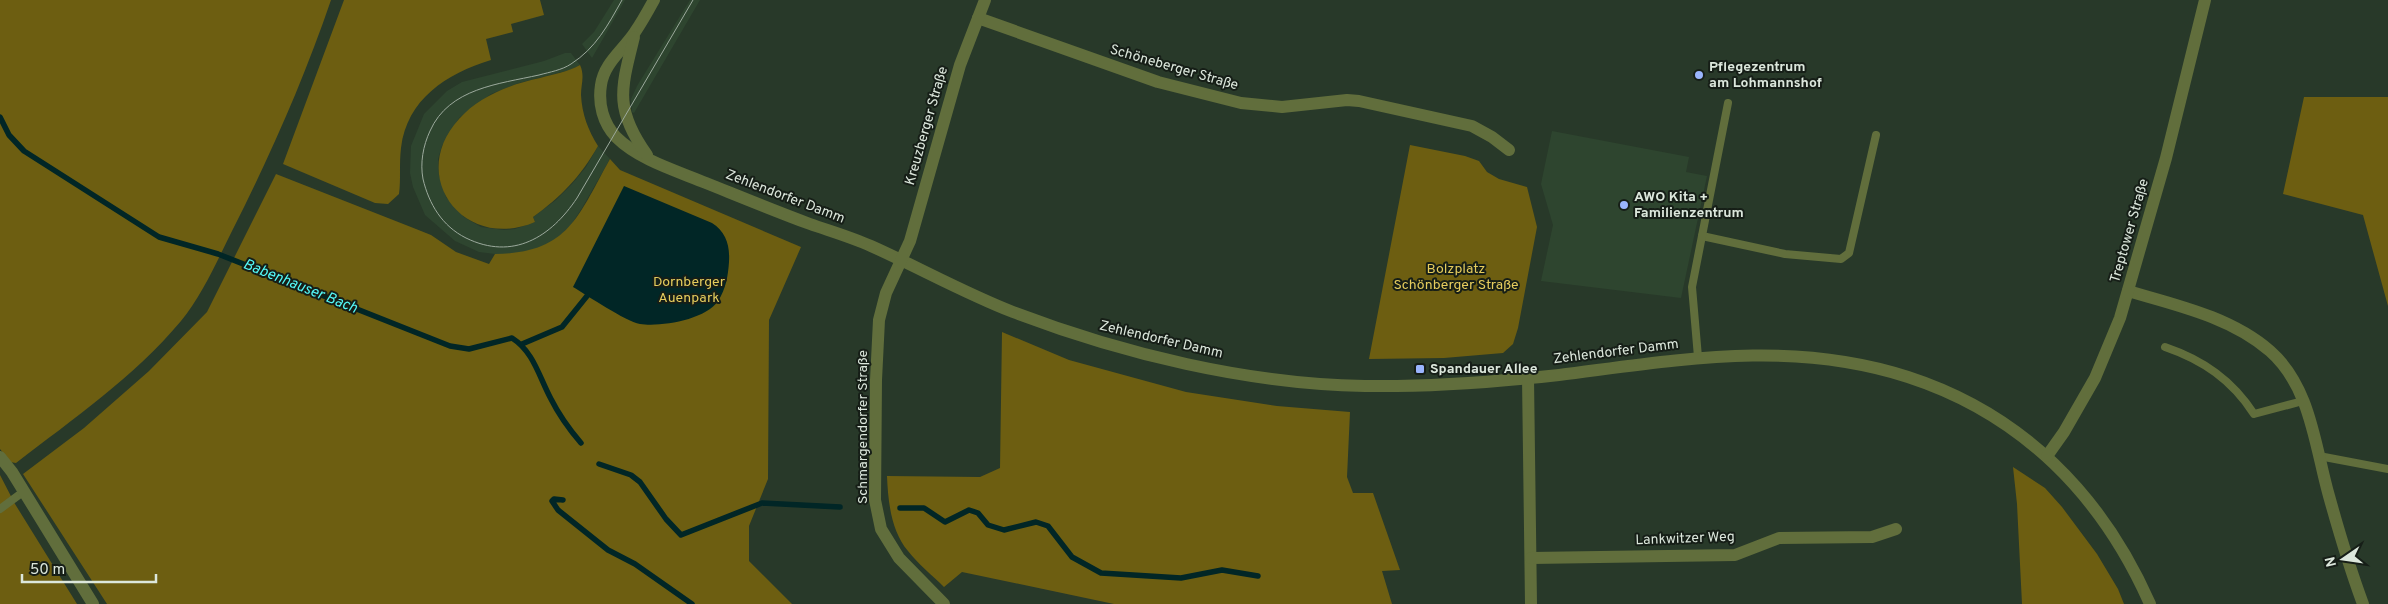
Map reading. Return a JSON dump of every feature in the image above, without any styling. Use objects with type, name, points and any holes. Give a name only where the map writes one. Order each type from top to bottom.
[{"type":"street","name":"Zehlendorfer Damm","points":[[654,0],[635,33],[605,68],[600,88],[605,121],[614,135],[624,144],[650,159],[761,205],[864,243],[1012,312],[1080,336],[1191,365],[1312,384],[1368,386],[1460,384],[1528,378],[1698,357],[1777,355],[1817,358],[1906,376],[1955,394],[1979,407],[2029,440],[2047,456],[2083,495],[2106,526],[2125,555],[2150,604]]},
{"type":"street","name":"Kreuzberger Straße","points":[[902,260],[910,240],[960,65],[985,0]]},
{"type":"street","name":"Treptower Straße","points":[[2047,456],[2064,432],[2095,378],[2120,318],[2166,158],[2205,0]]},
{"type":"street","name":"Schöneberger Straße","points":[[978,18],[1100,62],[1184,89],[1241,103],[1282,107],[1346,100],[1359,101],[1472,126],[1492,137],[1509,150]]},
{"type":"street","name":"Zehlendorfer Damm","points":[[635,33],[624,74],[623,105],[629,127],[650,159]]},
{"type":"street","name":"Schmargendorfer Straße","points":[[902,260],[886,293],[879,320],[876,380],[875,500],[881,529],[899,558],[944,604]]},
{"type":"street","points":[[2128,291],[2179,306],[2236,328],[2270,351],[2298,388],[2334,513],[2363,604]]},
{"type":"street","points":[[1528,378],[1531,604]]},
{"type":"street","points":[[0,457],[12,472],[93,604]]},
{"type":"street","name":"Lankwitzer Weg","points":[[1531,558],[1735,555],[1779,538],[1872,537],[1896,529]]},
{"type":"lane","name":"Zehlendorfer Damm","points":[[1698,357],[1692,287],[1728,103]]},
{"type":"lane","points":[[1702,236],[1785,254],[1842,259],[1849,253],[1876,135]]},
{"type":"lane","points":[[2165,347],[2207,365],[2233,387],[2254,414],[2303,401]]},
{"type":"lane","points":[[2319,456],[2388,469]]},
{"type":"lane","points":[[0,509],[23,492]]},
{"type":"shaded area","points":[[614,0],[625,0],[592,58],[582,44],[594,32]]},
{"type":"shaded area","points":[[690,0],[700,0],[634,113],[632,112],[631,99],[637,86]]},
{"type":"shaded area","points":[[565,53],[571,53],[580,65],[570,70],[519,83],[491,94],[459,118],[442,146],[438,159],[439,175],[446,197],[464,217],[481,227],[504,230],[515,229],[535,222],[533,217],[556,200],[572,184],[586,167],[598,146],[610,159],[582,208],[571,225],[556,240],[538,249],[517,254],[495,254],[479,252],[455,241],[425,215],[413,187],[410,173],[411,146],[424,114],[447,91],[462,82],[544,61]]},
{"type":"shaded area","name":"AWO Kita + Familienzentrum","points":[[1552,131],[1689,157],[1686,172],[1707,176],[1681,298],[1541,281],[1553,225],[1541,184]]},
{"type":"green space","points":[[0,0],[331,0],[310,59],[274,144],[216,264],[189,311],[163,341],[123,379],[81,414],[16,463],[10,462],[0,449]]},
{"type":"green space","points":[[344,0],[540,0],[544,15],[511,24],[513,32],[486,39],[491,60],[444,81],[420,102],[411,116],[401,148],[399,194],[388,204],[375,203],[283,164]]},
{"type":"green space","points":[[580,65],[583,76],[581,95],[584,115],[588,128],[598,146],[585,167],[553,202],[533,217],[535,222],[509,229],[486,227],[466,218],[451,203],[441,185],[439,164],[444,141],[459,119],[476,104],[496,92]]},
{"type":"green space","points":[[2304,97],[2388,97],[2388,306],[2363,215],[2283,194]]},
{"type":"green space","name":"Bolzplatz Schönberger Straße","points":[[1410,145],[1465,156],[1479,161],[1487,172],[1499,179],[1527,187],[1537,227],[1518,328],[1513,344],[1503,353],[1444,358],[1369,359]]},
{"type":"green space","name":"Dornberger Auenpark","points":[[610,159],[620,170],[801,247],[769,320],[768,479],[749,526],[749,561],[792,604],[107,604],[23,474],[84,428],[149,371],[207,312],[276,174],[431,235],[456,252],[489,264],[495,254],[520,252],[540,247],[555,239],[568,228],[589,198]]},
{"type":"green space","points":[[1002,332],[1069,360],[1186,392],[1277,406],[1350,412],[1347,477],[1353,493],[1373,493],[1400,570],[1382,571],[1392,604],[1114,604],[962,572],[944,587],[912,556],[902,543],[894,525],[888,495],[887,476],[980,477],[1000,468]]},
{"type":"green space","points":[[2013,467],[2045,488],[2062,507],[2097,554],[2118,589],[2124,604],[2022,604],[2017,504]]},
{"type":"green space","points":[[0,475],[15,504],[77,604],[0,604]]},
{"type":"water","points":[[624,186],[712,223],[721,230],[729,250],[728,272],[723,292],[712,308],[682,321],[649,325],[640,324],[616,313],[573,287]]},
{"type":"waterway","name":"Babenhauser Bach","points":[[0,117],[9,135],[24,151],[159,237],[218,254],[450,346],[469,349],[512,338],[526,350],[557,411],[581,443]]},
{"type":"waterway","points":[[522,344],[562,327],[587,296]]},
{"type":"waterway","points":[[599,464],[631,475],[640,482],[666,519],[681,535],[762,503],[840,507]]},
{"type":"waterway","points":[[563,500],[554,499],[552,501],[558,510],[608,550],[635,564],[692,604]]},
{"type":"waterway","points":[[900,508],[924,508],[945,522],[969,510],[978,513],[988,525],[1004,530],[1036,522],[1048,526],[1072,557],[1101,573],[1181,578],[1222,570],[1258,576]]},
{"type":"tram line","points":[[622,0],[606,27],[588,51],[571,64],[556,71],[477,90],[449,105],[438,117],[430,131],[424,149],[422,161],[423,179],[429,197],[443,221],[458,233],[483,244],[500,247],[515,246],[543,234],[555,224],[577,198],[693,0]]},
{"type":"place","name":"Pflegezentrum am Lohmannshof","points":[[1699,75]]},
{"type":"place","name":"AWO Kita + Familienzentrum","points":[[1624,205]]},
{"type":"place","name":"Spandauer Allee","points":[[1420,369]]}]
